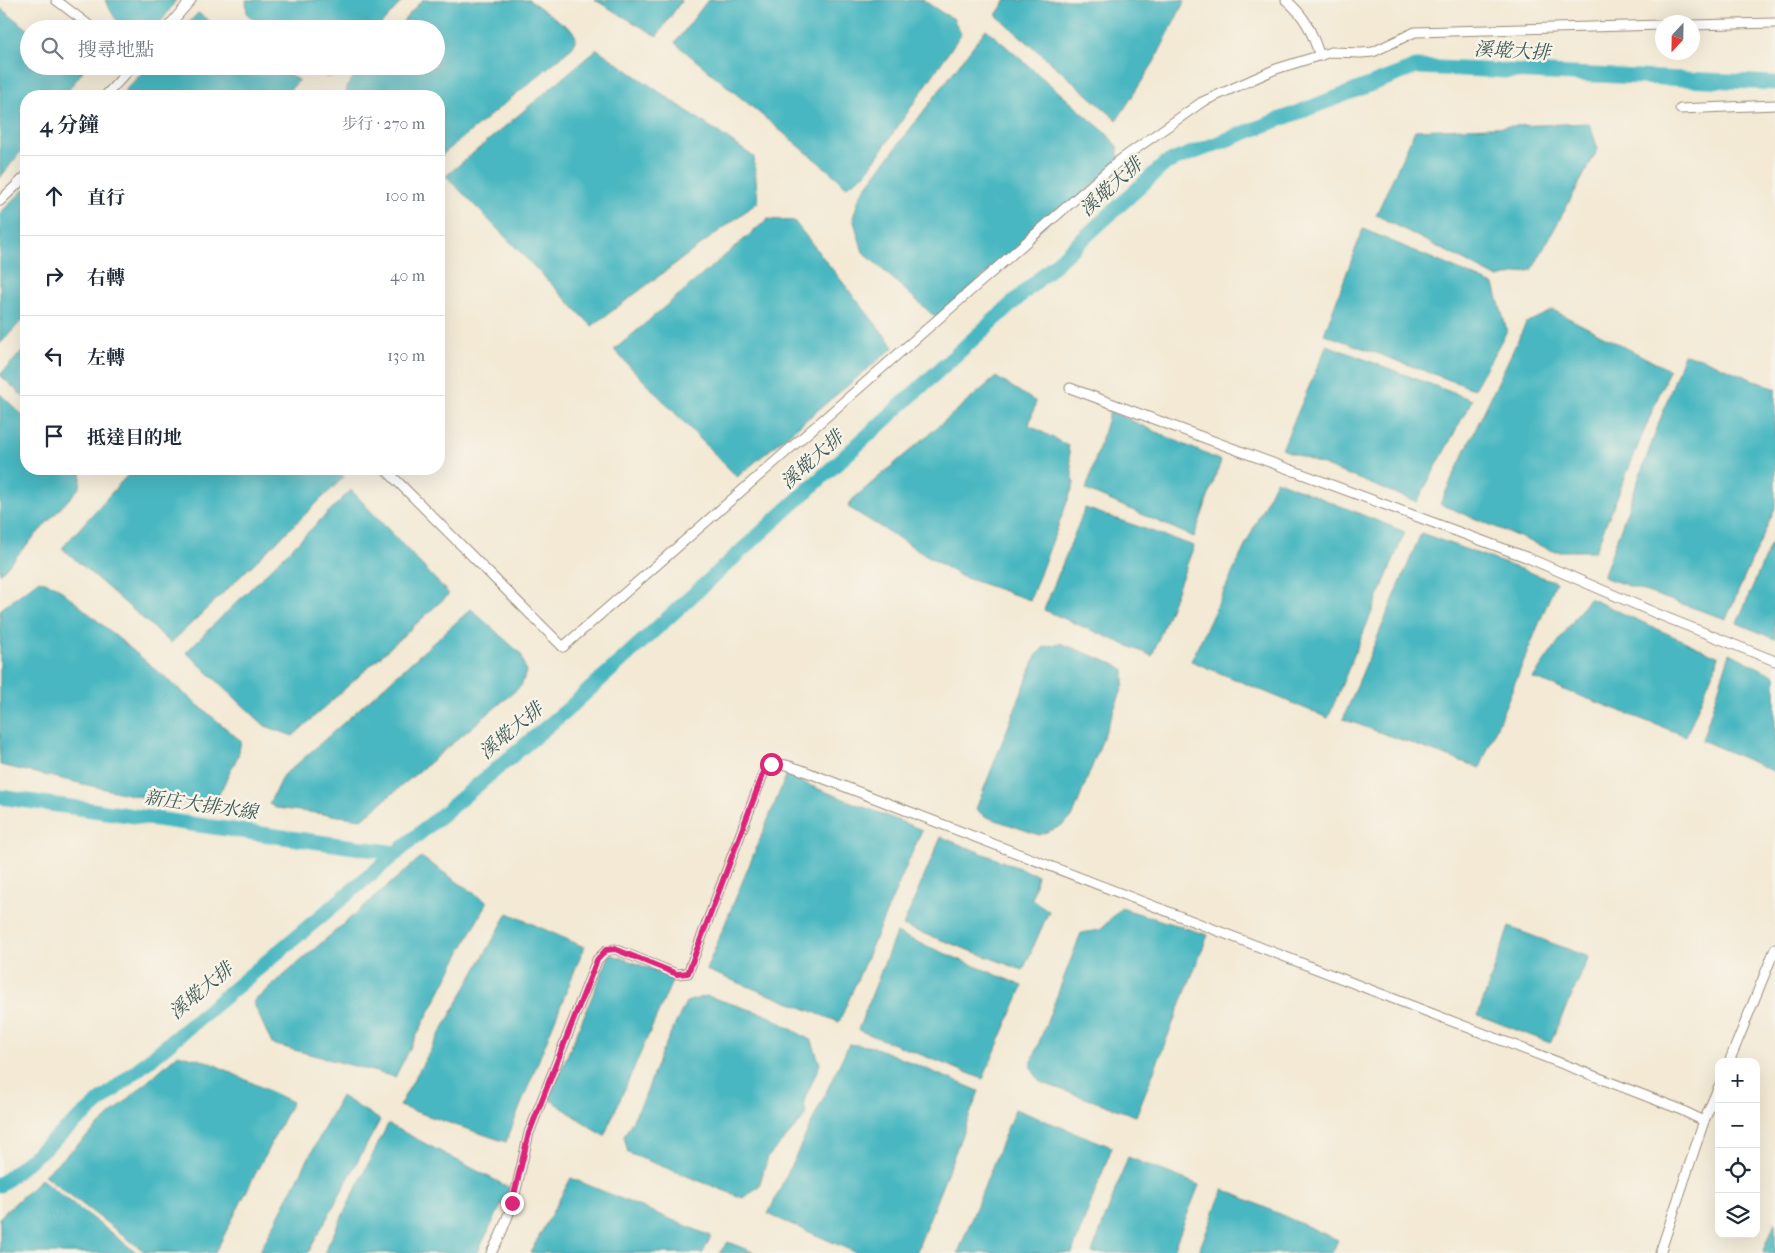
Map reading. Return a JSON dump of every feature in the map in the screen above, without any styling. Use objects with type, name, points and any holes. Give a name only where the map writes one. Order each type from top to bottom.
[{"type":"lane","points":[[56,0],[82,20]]},
{"type":"lane","points":[[174,20],[191,0]]},
{"type":"lane","points":[[1286,0],[1299,10],[1306,21],[1320,56]]},
{"type":"lane","points":[[1700,24],[1775,23]]},
{"type":"lane","points":[[391,475],[563,647],[1120,160],[1202,102],[1276,69],[1331,52],[1373,52],[1415,32],[1655,25]]},
{"type":"lane","points":[[111,90],[125,75]]},
{"type":"lane","points":[[1680,109],[1775,105]]},
{"type":"lane","points":[[0,201],[20,182]]},
{"type":"lane","points":[[1070,388],[1526,557],[1660,615],[1775,661]]},
{"type":"lane","points":[[491,1253],[500,1236],[512,1203],[529,1133],[597,960],[606,950],[615,949],[677,974],[688,973],[765,769],[771,764],[782,764],[799,769],[1106,886],[1325,973],[1678,1108],[1704,1121]]},
{"type":"lane","points":[[1731,1058],[1775,949]]},
{"type":"lane","points":[[1660,1253],[1704,1121],[1715,1095]]},
{"type":"water","points":[[105,0],[176,0],[162,20],[117,20]]},
{"type":"water","points":[[246,0],[403,0],[385,20],[254,20],[247,14]]},
{"type":"water","points":[[422,0],[529,0],[572,30],[576,37],[573,47],[445,153],[445,90],[347,90],[355,75],[445,75],[445,20],[404,20]]},
{"type":"water","points":[[595,0],[682,0],[657,36]]},
{"type":"water","points":[[708,0],[923,0],[953,18],[961,34],[866,173],[846,187],[675,43]]},
{"type":"water","points":[[1006,0],[1185,0],[1154,62],[1117,120],[996,15]]},
{"type":"water","points":[[0,8],[20,23],[20,75],[80,75],[69,90],[20,90],[20,153],[0,178]]},
{"type":"water","points":[[198,13],[208,20],[191,20]]},
{"type":"water","points":[[986,29],[1107,134],[1118,148],[1118,164],[935,317],[863,252],[853,218],[860,195]]},
{"type":"water","points":[[597,49],[754,157],[758,202],[592,326],[446,176]]},
{"type":"water","points":[[140,75],[290,75],[299,81],[289,90],[126,90]]},
{"type":"water","points":[[1589,123],[1598,149],[1532,270],[1498,278],[1376,215],[1415,130]]},
{"type":"water","points":[[20,194],[20,322],[0,344],[0,213]]},
{"type":"water","points":[[768,219],[794,221],[894,347],[737,477],[614,350]]},
{"type":"water","points":[[1363,229],[1494,285],[1507,331],[1474,389],[1324,334]]},
{"type":"water","points":[[1553,310],[1669,370],[1595,551],[1553,551],[1440,504],[1526,323]]},
{"type":"water","points":[[1327,345],[1472,400],[1417,502],[1282,449]]},
{"type":"water","points":[[20,353],[20,393],[0,375]]},
{"type":"water","points":[[1684,354],[1701,358],[1775,389],[1775,508],[1726,619],[1603,577]]},
{"type":"water","points":[[996,377],[1036,402],[1029,425],[1068,446],[1074,484],[1030,600],[960,576],[848,507],[853,499]]},
{"type":"water","points":[[0,394],[20,412],[20,475],[81,475],[80,487],[0,574]]},
{"type":"water","points":[[1110,411],[1221,461],[1194,537],[1086,490]]},
{"type":"water","points":[[128,475],[342,475],[344,477],[171,643],[62,548]]},
{"type":"water","points":[[1276,480],[1405,532],[1328,718],[1191,661]]},
{"type":"water","points":[[351,490],[449,594],[293,736],[265,726],[186,652]]},
{"type":"water","points":[[1085,508],[1194,546],[1152,656],[1044,610]]},
{"type":"water","points":[[1421,533],[1556,582],[1480,768],[1343,719]]},
{"type":"water","points":[[1775,534],[1775,639],[1737,623]]},
{"type":"water","points":[[39,580],[56,586],[241,741],[238,756],[213,806],[136,796],[0,765],[0,610]]},
{"type":"water","points":[[1589,598],[1719,657],[1686,736],[1533,678]]},
{"type":"water","points":[[471,609],[521,654],[526,672],[521,686],[362,819],[276,808],[269,804],[283,775]]},
{"type":"water","points":[[1060,643],[1119,666],[1124,671],[1124,684],[1072,818],[1059,827],[1039,835],[984,816],[976,809],[1036,656],[1044,647]]},
{"type":"water","points":[[1730,653],[1775,676],[1775,772],[1702,740]]},
{"type":"water","points":[[786,776],[922,830],[839,1022],[706,970]]},
{"type":"water","points":[[941,837],[1037,875],[1032,899],[1049,911],[1023,970],[903,926]]},
{"type":"water","points":[[421,857],[487,902],[395,1077],[272,1044],[253,1002]]},
{"type":"water","points":[[1121,908],[1208,935],[1136,1116],[1040,1082],[1030,1066],[1081,933],[1100,930]]},
{"type":"water","points":[[508,913],[584,947],[506,1142],[399,1106]]},
{"type":"water","points":[[1509,927],[1589,957],[1550,1043],[1478,1015]]},
{"type":"water","points":[[896,933],[1023,986],[983,1079],[858,1030]]},
{"type":"water","points":[[610,954],[674,977],[604,1136],[549,1099]]},
{"type":"water","points":[[707,996],[767,1015],[812,1041],[820,1064],[804,1101],[806,1116],[768,1157],[759,1186],[743,1198],[628,1153],[624,1136],[644,1099],[660,1056],[686,1002]]},
{"type":"water","points":[[849,1044],[874,1047],[979,1091],[916,1253],[857,1253],[768,1214]]},
{"type":"water","points":[[178,1054],[209,1062],[292,1102],[215,1253],[145,1252],[44,1175]]},
{"type":"water","points":[[341,1096],[380,1120],[308,1253],[259,1253]]},
{"type":"water","points":[[1015,1109],[1112,1147],[1072,1253],[958,1253]]},
{"type":"water","points":[[388,1124],[510,1188],[477,1253],[324,1253]]},
{"type":"water","points":[[1128,1157],[1199,1185],[1172,1253],[1092,1253]]},
{"type":"water","points":[[571,1178],[711,1236],[703,1253],[530,1253]]},
{"type":"water","points":[[41,1179],[137,1253],[0,1253],[0,1217]]},
{"type":"water","points":[[1223,1189],[1338,1240],[1332,1253],[1198,1253]]},
{"type":"water","points":[[1775,1222],[1775,1253],[1763,1253]]},
{"type":"water","points":[[728,1242],[755,1253],[719,1253]]},
{"type":"waterway","name":"溪墘大排","points":[[0,1185],[567,710],[1166,163],[1416,67],[1775,83]]},
{"type":"waterway","name":"新庄大排水線","points":[[0,797],[397,853]]},
{"type":"route","points":[[512,1203],[529,1133],[597,960],[606,950],[615,949],[677,974],[688,973],[765,769],[771,764]]}]
